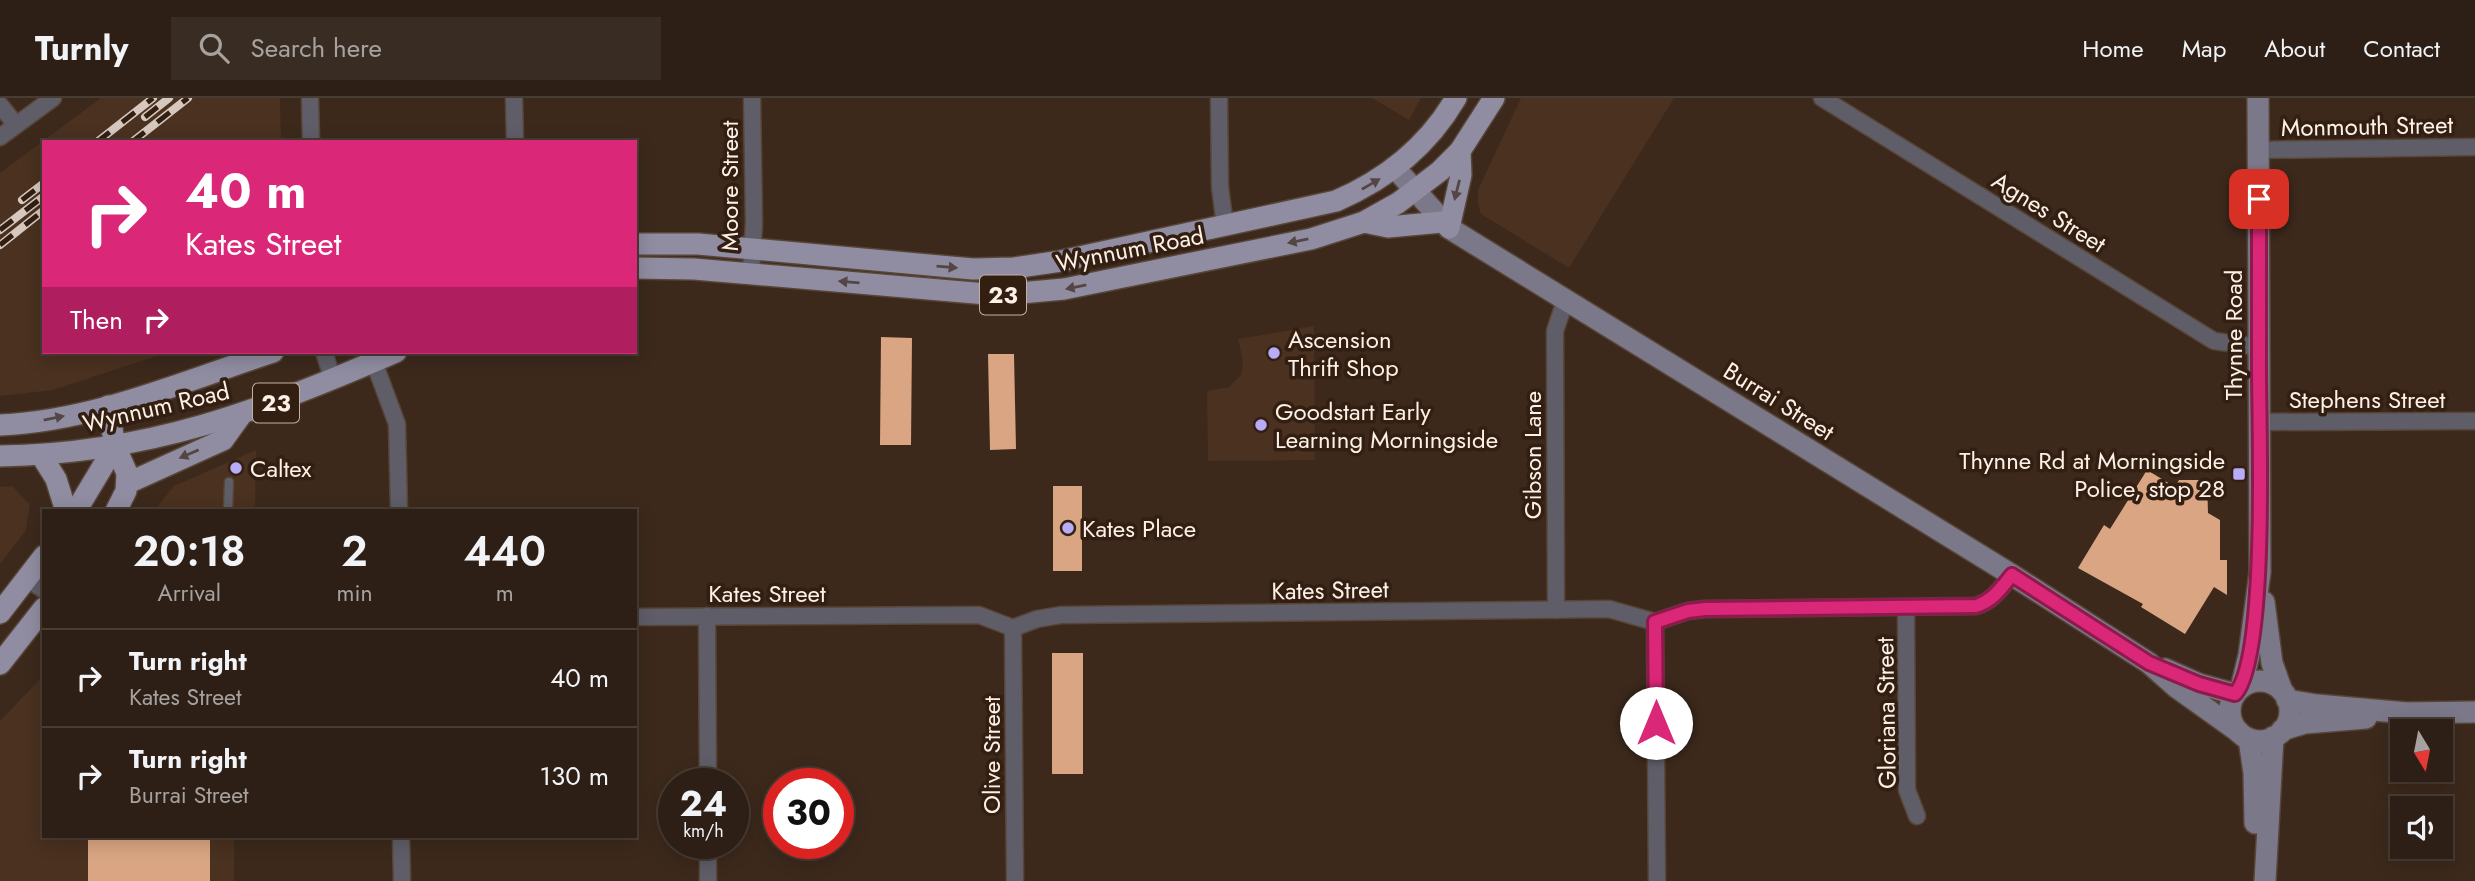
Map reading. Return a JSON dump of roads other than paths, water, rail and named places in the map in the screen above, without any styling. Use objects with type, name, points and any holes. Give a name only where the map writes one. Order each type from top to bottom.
[{"type":"main road","name":"Wynnum Road","points":[[637,244],[698,244],[973,269],[1014,268],[1336,201],[1365,188],[1395,169],[1433,132],[1456,98]]},
{"type":"main road","name":"Wynnum Road","points":[[637,268],[665,267],[751,273],[998,295],[1040,293],[1311,239],[1364,222],[1415,192],[1440,172],[1460,151],[1494,98]]},
{"type":"main road","points":[[1364,222],[1388,227],[1446,225],[1461,175],[1460,151]]},
{"type":"main road","name":"Wynnum Road","points":[[0,425],[36,422],[108,406],[266,354]]},
{"type":"main road","name":"Wynnum Road","points":[[0,456],[41,455],[115,446],[177,434],[241,415],[333,380],[372,357]]},
{"type":"main road","points":[[108,406],[115,446],[125,464],[128,482],[117,509]]},
{"type":"main road","points":[[128,482],[223,440],[241,415]]},
{"type":"main road","points":[[77,509],[115,446]]},
{"type":"main road","points":[[41,455],[56,479],[65,509]]},
{"type":"main road","points":[[0,613],[35,584],[42,562]]},
{"type":"main road","points":[[0,664],[42,611]]},
{"type":"street","points":[[0,137],[53,98]]},
{"type":"street","points":[[310,98],[311,140]]},
{"type":"street","points":[[514,98],[515,140]]},
{"type":"street","name":"Moore Street","points":[[751,273],[752,98]]},
{"type":"street","points":[[1219,98],[1220,187],[1225,226]]},
{"type":"street","name":"Agnes Street","points":[[1822,98],[2214,341],[2259,347]]},
{"type":"street","name":"Thynne Road","points":[[2258,98],[2260,572],[2272,663],[2284,695]]},
{"type":"street","points":[[0,104],[16,125]]},
{"type":"street","name":"Monmouth Street","points":[[2259,150],[2475,147]]},
{"type":"street","name":"Burrai Street","points":[[1395,169],[1446,225],[2012,575],[2149,663],[2199,684],[2238,691]]},
{"type":"street","name":"Gibson Lane","points":[[1556,610],[1555,331],[1565,301]]},
{"type":"street","points":[[325,354],[333,380]]},
{"type":"street","points":[[372,357],[397,424],[399,509]]},
{"type":"street","name":"Stephens Street","points":[[2260,422],[2475,421]]},
{"type":"street","name":"Thynne Road","points":[[2238,691],[2249,655],[2260,572]]},
{"type":"street","points":[[1657,881],[1655,622],[1688,611],[1705,609],[1976,606],[1985,603],[2012,575]]},
{"type":"street","name":"Gloriana Street","points":[[1906,608],[1907,790],[1917,816]]},
{"type":"street","name":"Kates Street","points":[[637,617],[979,615],[1013,628],[1037,619],[1061,615],[1620,610],[1655,622]]},
{"type":"street","points":[[707,616],[708,768]]},
{"type":"street","name":"Olive Street","points":[[1013,628],[1015,881]]},
{"type":"street","name":"Burrai Street","points":[[2149,663],[2175,687],[2244,735]]},
{"type":"street","points":[[2262,881],[2256,850],[2254,773],[2244,735],[2230,714],[2238,691],[2249,683],[2266,682],[2284,695],[2316,705],[2407,713]]},
{"type":"street","points":[[2262,881],[2278,734],[2289,715],[2284,695]]},
{"type":"street","points":[[2244,735],[2265,740],[2305,723],[2407,713],[2475,712]]},
{"type":"street","points":[[401,838],[402,881]]},
{"type":"street","points":[[708,859],[708,881]]},
{"type":"lane","points":[[228,509],[229,482]]},
{"type":"railway","points":[[100,140],[153,98]]},
{"type":"railway","points":[[145,117],[169,98]]},
{"type":"railway","points":[[135,140],[188,98]]},
{"type":"railway","points":[[22,200],[42,185]]},
{"type":"railway","points":[[0,230],[42,198]]},
{"type":"railway","points":[[0,245],[42,212]]},
{"type":"place","name":"Ascension Thrift Shop","points":[[1274,353]]},
{"type":"place","name":"Goodstart Early Learning Morningside","points":[[1261,425]]},
{"type":"place","name":"Caltex","points":[[236,468]]},
{"type":"place","name":"Thynne Rd at Morningside Police, stop 28","points":[[2239,474]]},
{"type":"place","name":"Kates Place","points":[[1068,528]]}]
